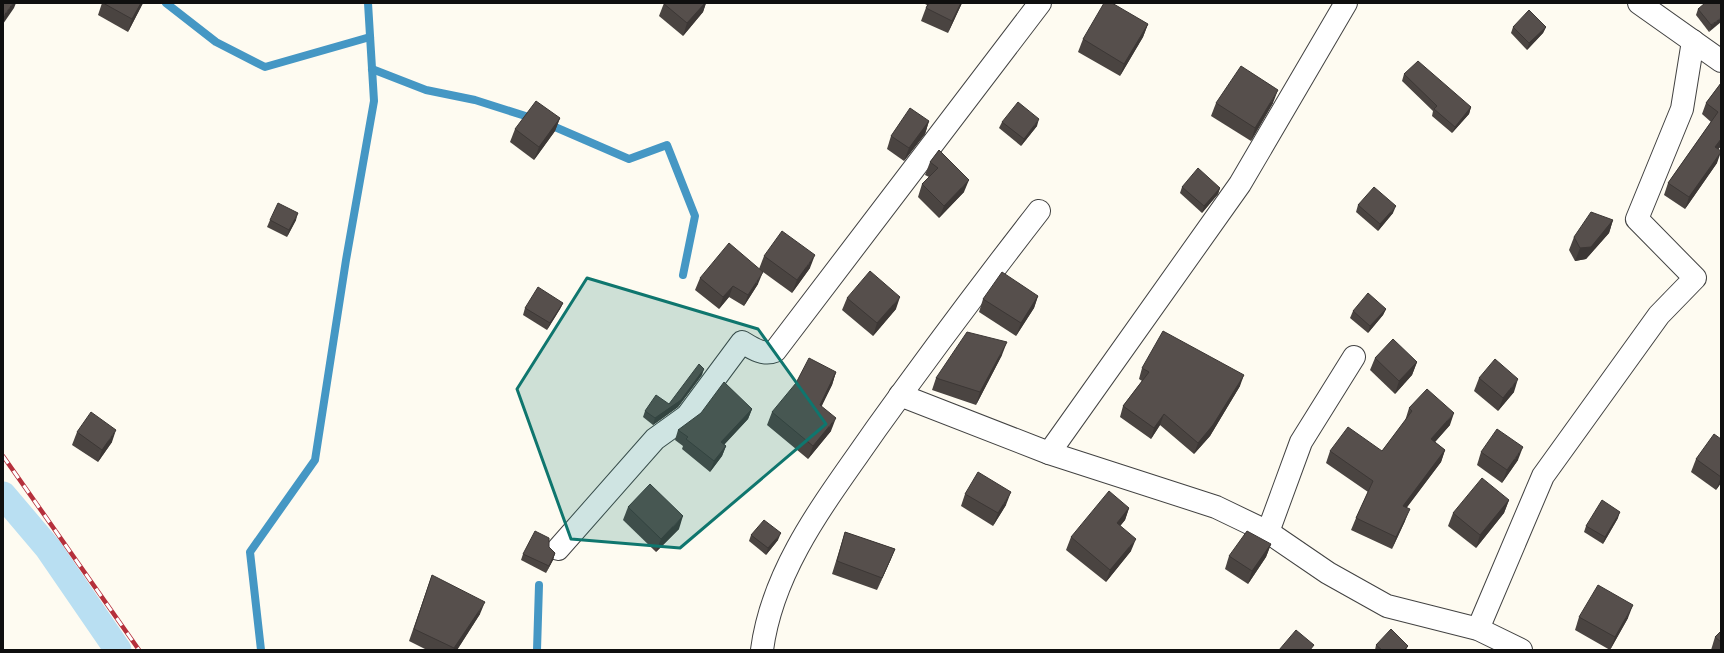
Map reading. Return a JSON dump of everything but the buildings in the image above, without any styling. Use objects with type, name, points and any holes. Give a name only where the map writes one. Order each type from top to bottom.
[{"type":"street","points":[[558,549],[655,438],[687,416],[742,342],[759,351],[769,353],[775,351],[1040,3]]},
{"type":"street","points":[[1048,453],[1240,184],[1346,3]]},
{"type":"street","points":[[1639,3],[1721,61]]},
{"type":"street","points":[[1478,629],[1543,476],[1659,315],[1695,278],[1637,219],[1682,109],[1693,41]]},
{"type":"street","points":[[762,650],[773,598],[813,519],[937,342],[1039,211]]},
{"type":"street","points":[[1268,532],[1301,442],[1354,357]]},
{"type":"street","points":[[900,395],[1048,453],[1192,498],[1268,532],[1328,573],[1387,606],[1478,629],[1521,650]]},
{"type":"highlighted area","points":[[587,278],[758,329],[826,424],[680,548],[571,539],[517,389]]},
{"type":"waterway","points":[[166,3],[216,42],[265,67],[370,37]]},
{"type":"waterway","points":[[261,650],[250,552],[315,460],[346,260],[374,101],[368,3]]},
{"type":"waterway","points":[[372,69],[426,90],[475,100],[535,119]]},
{"type":"waterway","points":[[548,124],[629,159],[667,145],[695,216],[683,275]]},
{"type":"waterway","points":[[3,495],[48,548],[118,650]]},
{"type":"waterway","points":[[537,650],[539,585]]},
{"type":"railway","points":[[3,456],[139,650]]}]
